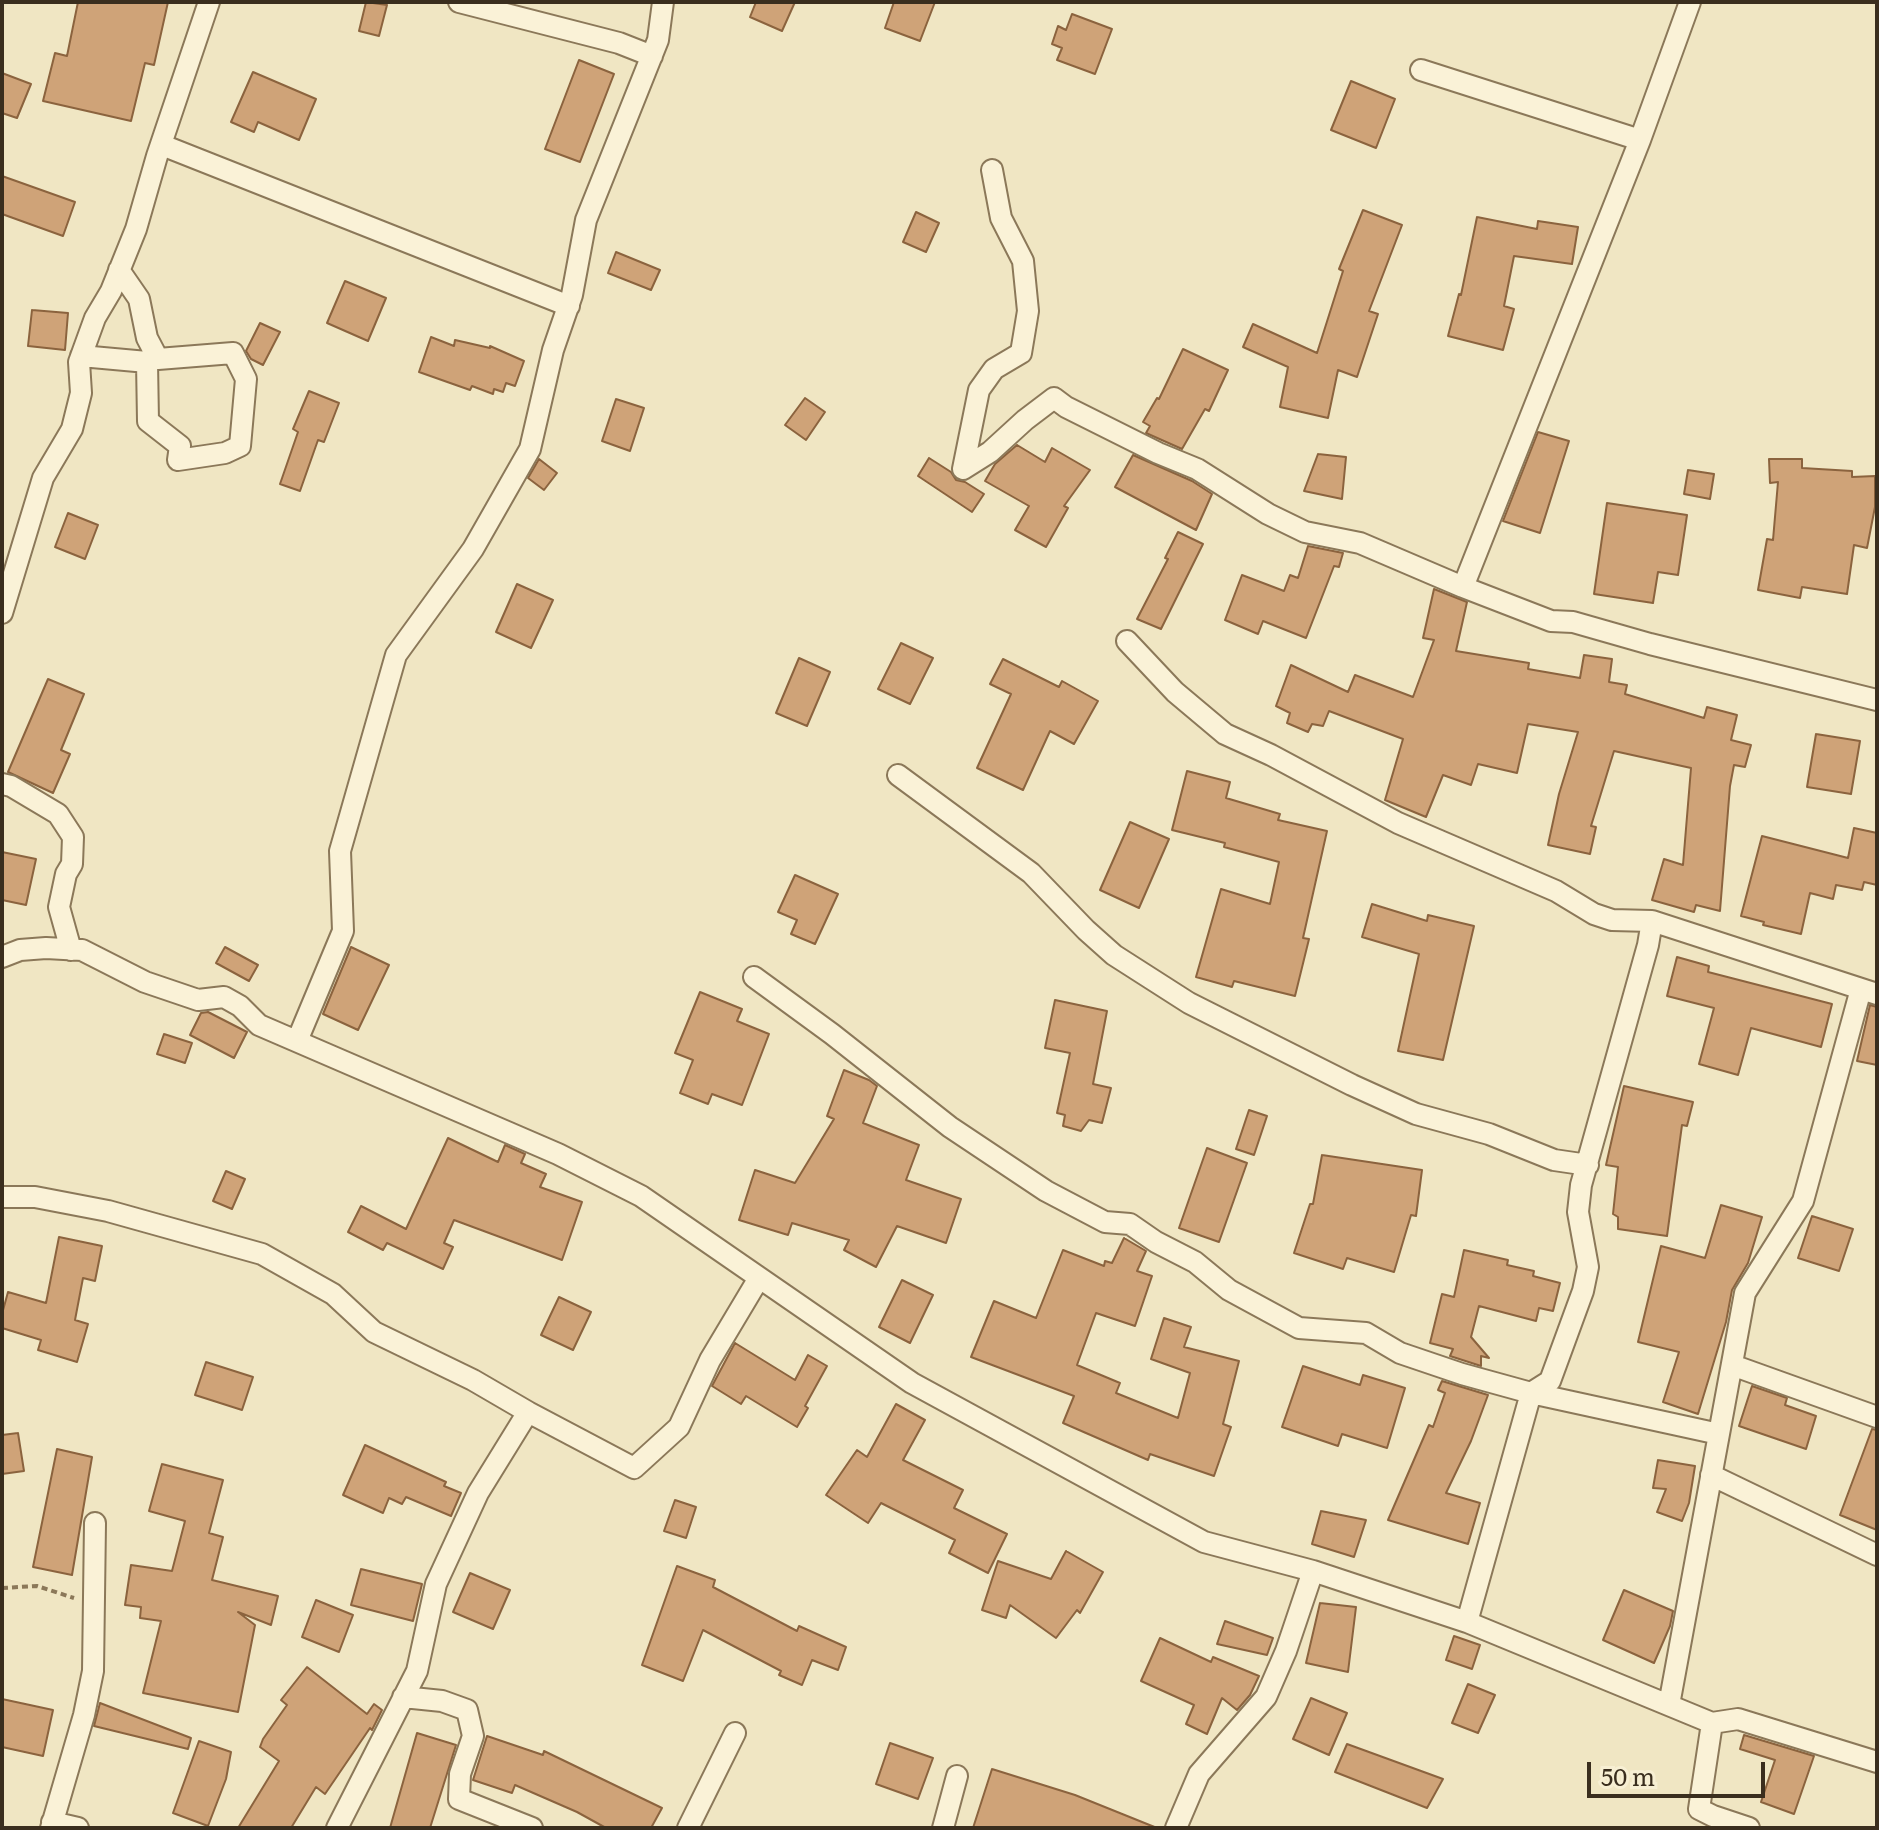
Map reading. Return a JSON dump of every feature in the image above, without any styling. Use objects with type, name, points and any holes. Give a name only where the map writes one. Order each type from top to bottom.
[{"type":"street","points":[[2,613],[43,478],[72,429],[81,393],[81,356],[136,229],[209,2]]},
{"type":"street","points":[[459,2],[619,43],[652,56]]},
{"type":"street","points":[[297,1041],[343,931],[340,851],[396,655],[473,549],[530,449],[553,350],[569,306],[586,220],[658,40],[663,2]]},
{"type":"street","points":[[1463,587],[1640,140],[1690,2]]},
{"type":"street","points":[[1421,70],[1640,140]]},
{"type":"street","points":[[162,145],[569,306]]},
{"type":"street","points":[[992,170],[1001,218],[1023,261],[1028,311],[1021,353],[994,369],[979,390],[963,469],[990,452],[1054,398],[1158,453],[1197,469],[1268,514],[1305,532],[1360,543],[1551,621],[1573,622],[1877,700]]},
{"type":"street","points":[[81,356],[147,362],[148,421],[180,446],[178,460],[225,453],[240,446],[246,379],[233,353],[158,359],[147,338],[139,299],[119,270]]},
{"type":"street","points":[[1127,641],[1175,692],[1225,734],[1398,823],[1556,891],[1594,914],[1612,920],[1652,921],[1869,992],[1803,1201],[1745,1293],[1669,1705]]},
{"type":"street","points":[[898,775],[1031,873],[1114,955],[1189,1003],[1416,1114],[1489,1134],[1554,1160],[1588,1165]]},
{"type":"street","points":[[2,784],[11,786],[58,814],[73,837],[72,864],[66,874],[59,907],[71,950]]},
{"type":"street","points":[[1467,1622],[1531,1393],[1550,1381],[1583,1291],[1588,1267],[1578,1212],[1581,1185],[1652,921]]},
{"type":"street","points":[[2,957],[20,950],[82,950],[145,982],[198,1000],[224,997],[240,1006],[259,1025],[558,1154],[641,1196],[912,1383],[1204,1542],[1313,1571],[1467,1622],[1712,1723],[1738,1719],[1877,1762]]},
{"type":"street","points":[[754,977],[883,1072],[950,1127],[1046,1191],[1105,1222],[1130,1224],[1156,1242],[1195,1262],[1229,1290],[1299,1328],[1366,1333],[1400,1353],[1462,1374],[1531,1393],[1719,1434]]},
{"type":"street","points":[[2,1197],[35,1197],[108,1211],[262,1254],[333,1294],[374,1332],[473,1380],[634,1468],[679,1427],[710,1360],[759,1278]]},
{"type":"street","points":[[1732,1365],[1877,1417]]},
{"type":"street","points":[[337,1828],[417,1671],[436,1584],[478,1493],[528,1412]]},
{"type":"street","points":[[1711,1475],[1877,1555]]},
{"type":"street","points":[[78,1828],[52,1825],[84,1715],[93,1671],[95,1523]]},
{"type":"street","points":[[1176,1828],[1199,1774],[1266,1697],[1286,1651],[1313,1571]]},
{"type":"street","points":[[403,1697],[442,1701],[467,1710],[473,1736],[460,1774],[459,1799],[532,1828]]},
{"type":"street","points":[[1712,1723],[1699,1809],[1749,1828]]},
{"type":"street","points":[[688,1828],[735,1733]]},
{"type":"street","points":[[943,1828],[957,1776]]},
{"type":"path","points":[[2,1588],[37,1586],[94,1604]]},
{"type":"building","points":[[78,2],[168,2],[154,65],[145,63],[131,121],[43,101],[55,53],[67,56]]},
{"type":"building","points":[[366,2],[387,5],[379,36],[359,31]]},
{"type":"building","points":[[756,2],[795,2],[782,31],[750,17]]},
{"type":"building","points":[[894,2],[935,2],[920,41],[885,28]]},
{"type":"building","points":[[1072,14],[1112,29],[1095,74],[1057,60],[1062,48],[1052,44],[1058,26],[1066,30]]},
{"type":"building","points":[[579,60],[614,74],[580,162],[545,149]]},
{"type":"building","points":[[253,72],[316,99],[299,140],[258,122],[254,132],[231,122]]},
{"type":"building","points":[[2,73],[31,84],[17,118],[2,113]]},
{"type":"building","points":[[1351,81],[1395,99],[1376,148],[1331,130]]},
{"type":"building","points":[[2,176],[75,202],[63,236],[2,214]]},
{"type":"building","points":[[1363,210],[1402,225],[1369,311],[1378,314],[1357,377],[1338,370],[1328,418],[1280,407],[1288,367],[1243,347],[1253,324],[1317,353],[1343,271],[1339,269]]},
{"type":"building","points":[[916,212],[939,223],[926,252],[903,242]]},
{"type":"building","points":[[1477,217],[1537,229],[1538,221],[1578,227],[1572,264],[1514,256],[1504,306],[1514,309],[1503,350],[1448,336],[1461,295]]},
{"type":"building","points":[[616,252],[660,270],[651,290],[608,273]]},
{"type":"building","points":[[345,281],[386,298],[368,341],[327,323]]},
{"type":"building","points":[[32,310],[68,313],[65,350],[28,346]]},
{"type":"building","points":[[260,323],[280,332],[263,365],[251,359],[246,351]]},
{"type":"building","points":[[431,337],[454,346],[455,340],[490,346],[524,361],[515,386],[506,383],[503,392],[494,389],[493,394],[472,386],[470,390],[419,372]]},
{"type":"building","points":[[1183,349],[1228,370],[1209,411],[1205,409],[1182,449],[1146,433],[1150,426],[1143,422],[1159,399]]},
{"type":"building","points":[[309,391],[339,403],[324,442],[318,440],[300,491],[280,484],[298,432],[293,429]]},
{"type":"building","points":[[805,398],[825,412],[806,440],[785,425]]},
{"type":"building","points":[[616,399],[644,408],[630,451],[602,441]]},
{"type":"building","points":[[1538,432],[1569,441],[1540,533],[1503,521]]},
{"type":"building","points":[[1017,445],[1045,462],[1052,448],[1090,470],[1064,506],[1068,508],[1046,547],[1015,530],[1029,506],[985,481],[995,464]]},
{"type":"building","points":[[1318,454],[1346,457],[1342,499],[1304,491]]},
{"type":"building","points":[[1133,455],[1192,481],[1212,494],[1196,530],[1115,487]]},
{"type":"building","points":[[929,458],[951,472],[956,480],[984,494],[972,512],[918,476]]},
{"type":"building","points":[[539,459],[557,473],[544,490],[528,478]]},
{"type":"building","points":[[1769,459],[1802,459],[1802,468],[1852,471],[1852,477],[1875,476],[1875,507],[1867,548],[1854,545],[1847,594],[1802,587],[1800,598],[1758,590],[1767,539],[1773,540],[1778,482],[1770,483]]},
{"type":"building","points":[[1688,470],[1714,474],[1710,499],[1684,494]]},
{"type":"building","points":[[1607,503],[1687,515],[1678,575],[1658,572],[1653,603],[1594,594]]},
{"type":"building","points":[[68,513],[98,525],[85,559],[55,547]]},
{"type":"building","points":[[1178,532],[1203,544],[1161,629],[1137,619],[1168,559],[1165,558]]},
{"type":"building","points":[[1308,546],[1343,553],[1339,567],[1334,566],[1306,638],[1263,621],[1258,634],[1225,620],[1242,575],[1284,591],[1290,575],[1298,578]]},
{"type":"building","points":[[517,584],[553,600],[531,648],[496,632]]},
{"type":"building","points":[[1434,589],[1467,602],[1456,651],[1529,663],[1528,669],[1580,678],[1584,655],[1612,659],[1609,682],[1627,685],[1625,694],[1704,718],[1707,707],[1737,715],[1731,740],[1751,745],[1745,767],[1734,765],[1730,786],[1720,911],[1696,905],[1694,912],[1652,900],[1664,859],[1683,865],[1691,768],[1614,751],[1591,826],[1596,827],[1590,854],[1548,845],[1559,794],[1578,732],[1528,724],[1517,773],[1478,764],[1471,785],[1443,775],[1426,817],[1385,800],[1403,739],[1329,711],[1323,726],[1312,724],[1308,732],[1287,723],[1290,713],[1276,706],[1291,665],[1348,692],[1355,675],[1413,697],[1434,640],[1423,638]]},
{"type":"building","points":[[901,643],[933,658],[910,704],[878,689]]},
{"type":"building","points":[[799,658],[830,672],[807,726],[776,713]]},
{"type":"building","points":[[1003,659],[1059,687],[1062,681],[1098,701],[1074,744],[1050,731],[1023,790],[977,768],[1011,694],[990,684]]},
{"type":"building","points":[[48,679],[84,694],[61,750],[70,754],[53,793],[8,772]]},
{"type":"building","points":[[1816,734],[1860,741],[1851,794],[1807,787]]},
{"type":"building","points":[[1187,771],[1230,782],[1226,798],[1280,814],[1278,820],[1327,831],[1303,938],[1309,939],[1295,996],[1234,981],[1232,987],[1196,977],[1221,889],[1270,904],[1279,862],[1224,847],[1225,843],[1172,830]]},
{"type":"building","points":[[1130,822],[1169,839],[1139,908],[1100,890]]},
{"type":"building","points":[[1854,828],[1877,833],[1877,885],[1864,882],[1862,890],[1836,885],[1833,899],[1810,893],[1801,934],[1741,916],[1762,836],[1848,858]]},
{"type":"building","points":[[2,852],[36,859],[26,905],[2,900]]},
{"type":"building","points":[[795,875],[838,894],[815,944],[791,934],[797,920],[778,912]]},
{"type":"building","points":[[1372,904],[1427,921],[1428,915],[1474,926],[1443,1060],[1398,1051],[1419,954],[1362,937]]},
{"type":"building","points":[[225,947],[258,965],[249,981],[216,963]]},
{"type":"building","points":[[351,947],[389,965],[358,1030],[323,1014]]},
{"type":"building","points":[[1677,957],[1709,966],[1708,972],[1832,1004],[1821,1047],[1751,1028],[1738,1075],[1699,1064],[1714,1008],[1667,996]]},
{"type":"building","points":[[700,992],[742,1009],[737,1021],[769,1034],[742,1105],[712,1094],[708,1104],[680,1093],[693,1060],[675,1053]]},
{"type":"building","points":[[1055,1000],[1107,1011],[1093,1084],[1111,1088],[1102,1123],[1089,1120],[1081,1131],[1063,1126],[1065,1115],[1057,1113],[1070,1053],[1045,1048]]},
{"type":"building","points":[[1870,1005],[1877,1007],[1877,1065],[1857,1061]]},
{"type":"building","points":[[208,1012],[247,1032],[234,1058],[190,1035],[201,1013]]},
{"type":"building","points":[[164,1034],[192,1043],[185,1063],[157,1054]]},
{"type":"building","points":[[844,1070],[877,1086],[863,1123],[919,1145],[906,1180],[961,1199],[946,1243],[897,1226],[876,1267],[844,1250],[849,1240],[792,1223],[788,1235],[739,1220],[755,1170],[795,1183],[834,1119],[827,1116]]},
{"type":"building","points":[[1624,1086],[1693,1102],[1687,1126],[1682,1125],[1667,1236],[1618,1229],[1618,1217],[1613,1214],[1618,1167],[1606,1165]]},
{"type":"building","points":[[1249,1110],[1267,1116],[1254,1155],[1236,1149]]},
{"type":"building","points":[[448,1138],[498,1162],[505,1145],[525,1154],[521,1163],[546,1174],[540,1187],[582,1202],[562,1260],[454,1220],[444,1243],[453,1247],[443,1269],[387,1243],[383,1250],[348,1232],[361,1206],[406,1229]]},
{"type":"building","points":[[1207,1148],[1247,1163],[1219,1242],[1179,1228]]},
{"type":"building","points":[[1322,1155],[1422,1170],[1416,1216],[1411,1215],[1394,1272],[1347,1258],[1343,1269],[1294,1253],[1310,1204],[1313,1204]]},
{"type":"building","points":[[226,1171],[245,1179],[232,1209],[213,1201]]},
{"type":"building","points":[[1721,1205],[1762,1217],[1748,1263],[1732,1290],[1726,1322],[1698,1414],[1663,1402],[1679,1352],[1638,1342],[1661,1246],[1705,1258]]},
{"type":"building","points":[[1812,1216],[1853,1229],[1839,1271],[1798,1258]]},
{"type":"building","points":[[59,1237],[102,1246],[95,1281],[83,1278],[75,1320],[88,1324],[77,1362],[38,1350],[41,1340],[2,1328],[8,1292],[46,1303]]},
{"type":"building","points":[[1124,1238],[1146,1251],[1137,1271],[1152,1276],[1135,1326],[1096,1313],[1077,1365],[1120,1383],[1116,1393],[1178,1418],[1190,1373],[1151,1359],[1164,1318],[1191,1327],[1184,1347],[1239,1361],[1223,1424],[1231,1427],[1214,1476],[1150,1454],[1148,1460],[1063,1423],[1074,1396],[971,1357],[994,1301],[1036,1318],[1063,1250],[1104,1266],[1105,1261],[1112,1263]]},
{"type":"building","points":[[1464,1250],[1508,1260],[1507,1265],[1534,1271],[1533,1276],[1560,1283],[1553,1311],[1539,1308],[1536,1321],[1479,1306],[1471,1337],[1489,1358],[1481,1356],[1481,1366],[1450,1356],[1453,1349],[1430,1343],[1442,1294],[1454,1297]]},
{"type":"building","points":[[902,1280],[933,1295],[910,1343],[879,1327]]},
{"type":"building","points":[[559,1297],[591,1312],[573,1350],[541,1335]]},
{"type":"building","points":[[735,1343],[795,1380],[808,1355],[827,1366],[797,1427],[746,1396],[741,1404],[712,1386]]},
{"type":"building","points":[[206,1362],[253,1377],[242,1410],[195,1395]]},
{"type":"building","points":[[1303,1366],[1360,1385],[1363,1375],[1405,1388],[1387,1448],[1342,1434],[1338,1446],[1282,1427]]},
{"type":"building","points":[[1442,1381],[1488,1395],[1471,1441],[1446,1493],[1480,1503],[1468,1544],[1388,1520],[1429,1425],[1433,1427],[1445,1393],[1438,1390]]},
{"type":"building","points":[[1752,1386],[1787,1398],[1785,1405],[1816,1416],[1806,1449],[1739,1426]]},
{"type":"building","points":[[896,1404],[925,1420],[903,1460],[963,1490],[954,1508],[1007,1534],[988,1573],[949,1553],[955,1540],[881,1503],[868,1523],[826,1495],[857,1450],[867,1457]]},
{"type":"building","points":[[1872,1429],[1877,1430],[1877,1530],[1840,1515]]},
{"type":"building","points":[[18,1433],[24,1471],[2,1474],[2,1435]]},
{"type":"building","points":[[365,1445],[446,1482],[444,1486],[461,1493],[451,1516],[406,1497],[402,1504],[389,1498],[383,1513],[343,1495]]},
{"type":"building","points":[[57,1449],[92,1457],[72,1575],[33,1567]]},
{"type":"building","points":[[1658,1460],[1695,1466],[1689,1503],[1682,1521],[1657,1512],[1666,1489],[1653,1488]]},
{"type":"building","points":[[162,1464],[223,1480],[209,1533],[223,1537],[212,1580],[278,1596],[271,1625],[238,1612],[255,1625],[238,1712],[143,1693],[161,1621],[140,1618],[141,1607],[125,1605],[131,1565],[172,1571],[185,1521],[149,1511]]},
{"type":"building","points":[[675,1500],[696,1507],[686,1538],[664,1531]]},
{"type":"building","points":[[1321,1511],[1366,1520],[1354,1557],[1312,1544]]},
{"type":"building","points":[[1066,1551],[1103,1572],[1080,1613],[1077,1610],[1056,1638],[1010,1605],[1006,1618],[982,1610],[998,1561],[1051,1579]]},
{"type":"building","points":[[677,1566],[715,1580],[713,1587],[797,1631],[799,1626],[846,1647],[838,1670],[812,1660],[802,1685],[779,1675],[781,1671],[703,1630],[683,1681],[642,1665]]},
{"type":"building","points":[[361,1569],[422,1584],[413,1621],[351,1605]]},
{"type":"building","points":[[470,1573],[510,1590],[493,1629],[453,1612]]},
{"type":"building","points":[[1624,1590],[1673,1611],[1654,1663],[1603,1640]]},
{"type":"building","points":[[316,1600],[353,1615],[339,1652],[302,1637]]},
{"type":"building","points":[[1320,1603],[1356,1607],[1348,1672],[1306,1663]]},
{"type":"building","points":[[1225,1621],[1273,1638],[1267,1655],[1217,1644]]},
{"type":"building","points":[[1454,1636],[1480,1645],[1472,1669],[1446,1660]]},
{"type":"building","points":[[1160,1638],[1211,1662],[1213,1657],[1259,1676],[1250,1695],[1237,1710],[1222,1698],[1207,1734],[1186,1724],[1194,1705],[1141,1681]]},
{"type":"building","points":[[307,1667],[367,1714],[374,1704],[382,1710],[372,1730],[370,1728],[325,1794],[316,1787],[291,1828],[238,1828],[279,1761],[260,1747],[263,1739],[287,1705],[281,1700]]},
{"type":"building","points":[[1468,1684],[1495,1695],[1478,1733],[1452,1723]]},
{"type":"building","points":[[1311,1698],[1347,1713],[1329,1755],[1293,1739]]},
{"type":"building","points":[[2,1699],[53,1710],[43,1756],[2,1747]]},
{"type":"building","points":[[100,1703],[191,1738],[188,1749],[94,1726]]},
{"type":"building","points":[[417,1733],[456,1745],[430,1828],[390,1828]]},
{"type":"building","points":[[1744,1735],[1814,1756],[1794,1814],[1761,1802],[1775,1760],[1740,1749]]},
{"type":"building","points":[[487,1736],[543,1755],[544,1751],[662,1808],[651,1828],[606,1828],[515,1785],[512,1793],[473,1780]]},
{"type":"building","points":[[199,1741],[231,1752],[226,1779],[208,1826],[173,1813]]},
{"type":"building","points":[[890,1743],[933,1758],[918,1799],[876,1784]]},
{"type":"building","points":[[1347,1744],[1443,1779],[1427,1808],[1335,1772]]},
{"type":"building","points":[[992,1769],[1075,1795],[1157,1828],[973,1828]]}]
